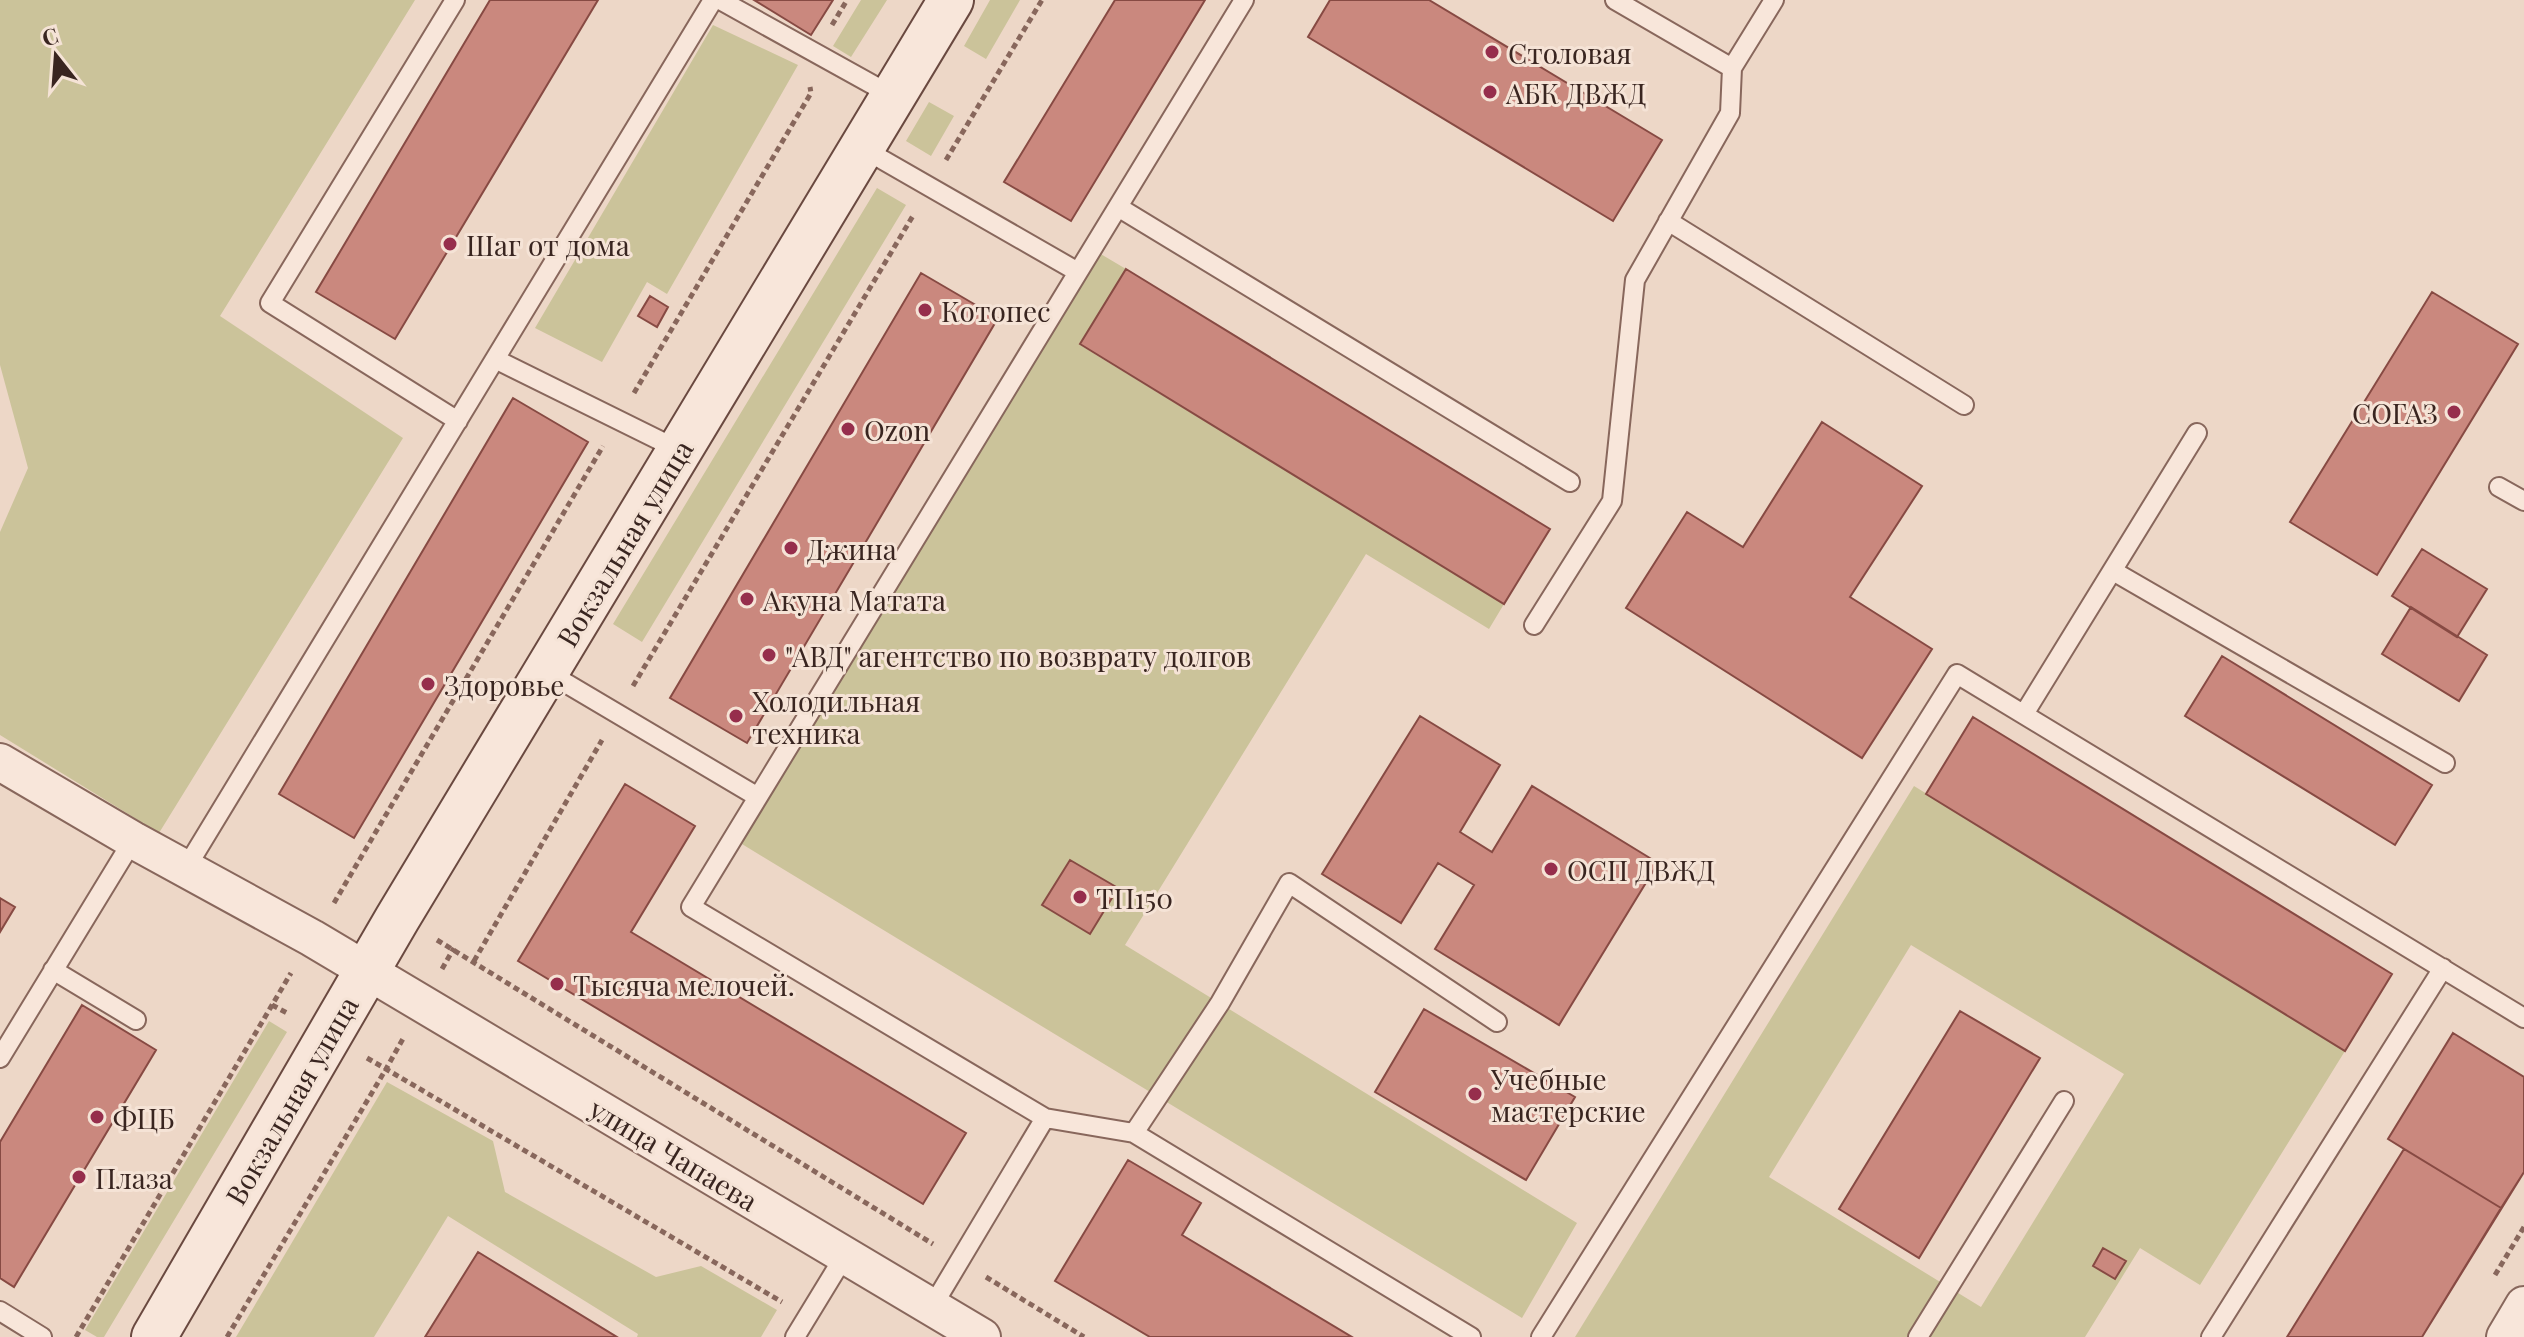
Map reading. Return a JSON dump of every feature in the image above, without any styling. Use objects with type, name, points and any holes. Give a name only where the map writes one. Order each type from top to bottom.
[{"type":"main road","name":"Вокзальная улица","points":[[154,1337],[366,971],[951,0]]},
{"type":"street","name":"улица Чапаева","points":[[0,762],[133,840],[312,938],[932,1307],[968,1334]]},
{"type":"street","points":[[2505,1337],[2524,1305]]},
{"type":"lane","points":[[455,0],[270,303],[458,421]]},
{"type":"lane","points":[[186,868],[713,0]]},
{"type":"lane","points":[[720,0],[893,96]]},
{"type":"lane","points":[[1244,0],[691,907],[1045,1118],[1134,1133],[1471,1337]]},
{"type":"lane","points":[[1615,0],[1732,68]]},
{"type":"lane","points":[[1534,625],[1612,501],[1635,280],[1730,113],[1732,68],[1774,0]]},
{"type":"lane","points":[[860,147],[1078,272]]},
{"type":"lane","points":[[1118,207],[1570,482]]},
{"type":"lane","points":[[1668,221],[1964,405]]},
{"type":"lane","points":[[495,359],[679,450]]},
{"type":"lane","points":[[2024,714],[2197,433]]},
{"type":"lane","points":[[2499,487],[2524,501]]},
{"type":"lane","points":[[2113,571],[2445,763]]},
{"type":"lane","points":[[547,672],[758,797]]},
{"type":"lane","points":[[1541,1337],[1957,674],[2524,1018]]},
{"type":"lane","points":[[1,1053],[133,840]]},
{"type":"lane","points":[[1134,1133],[1220,1003],[1289,883],[1497,1022]]},
{"type":"lane","points":[[2211,1337],[2443,968]]},
{"type":"lane","points":[[53,970],[136,1020]]},
{"type":"lane","points":[[1918,1337],[2064,1101]]},
{"type":"lane","points":[[932,1307],[1045,1118]]},
{"type":"lane","points":[[795,1337],[845,1255]]},
{"type":"lane","points":[[0,1311],[42,1337]]},
{"type":"path","points":[[76,1337],[811,93],[806,68],[847,0]]},
{"type":"path","points":[[474,961],[617,714],[1042,0]]},
{"type":"path","points":[[344,887],[474,961],[1084,1337]]},
{"type":"path","points":[[227,1337],[386,1069],[807,1317]]},
{"type":"shaded area","points":[[0,0],[415,0],[220,316],[403,438],[159,833],[0,735],[0,532],[28,468],[0,365]]},
{"type":"shaded area","points":[[861,0],[887,0],[851,57],[833,46]]},
{"type":"shaded area","points":[[990,0],[1020,0],[986,59],[964,46]]},
{"type":"shaded area","points":[[713,25],[798,65],[667,294],[647,282],[602,362],[535,328]]},
{"type":"shaded area","points":[[929,102],[954,116],[931,156],[906,141]]},
{"type":"shaded area","points":[[877,188],[906,205],[642,642],[613,624]]},
{"type":"shaded area","points":[[1099,253],[1126,269],[1080,345],[1504,604],[1489,629],[1366,554],[1125,945],[1577,1223],[1522,1318],[737,841]]},
{"type":"shaded area","points":[[1914,786],[2345,1051],[2200,1285],[2140,1248],[2085,1337],[1575,1337]],"holes":[[[1911,945],[2124,1074],[1981,1307],[1769,1177]]]},
{"type":"shaded area","points":[[269,1021],[287,1032],[104,1337],[97,1337],[85,1330]]},
{"type":"shaded area","points":[[387,1082],[493,1141],[505,1192],[656,1277],[701,1266],[777,1310],[761,1337],[637,1337],[638,1334],[448,1216],[374,1337],[236,1337]]},
{"type":"building","points":[[490,0],[598,0],[395,339],[316,292]]},
{"type":"building","points":[[754,0],[833,0],[811,35]]},
{"type":"building","points":[[1115,0],[1205,0],[1071,221],[1004,182]]},
{"type":"building","name":"АБК ДВЖД","points":[[1330,0],[1429,0],[1662,140],[1613,221],[1308,37]]},
{"type":"building","points":[[1126,269],[1550,529],[1504,604],[1080,344]]},
{"type":"building","points":[[921,273],[998,318],[747,743],[670,698]]},
{"type":"building","points":[[2432,292],[2518,344],[2377,575],[2290,522]]},
{"type":"building","points":[[650,296],[668,307],[657,327],[638,316]]},
{"type":"building","points":[[513,398],[588,442],[354,838],[279,794]]},
{"type":"building","points":[[1822,422],[1922,486],[1850,597],[1932,649],[1862,758],[1626,608],[1687,512],[1743,547]]},
{"type":"building","points":[[2422,549],[2487,589],[2457,637],[2392,596]]},
{"type":"building","points":[[2411,607],[2487,655],[2459,701],[2382,654]]},
{"type":"building","points":[[2222,656],[2432,785],[2395,845],[2185,716]]},
{"type":"building","name":"ОСП ДВЖД","points":[[1420,716],[1500,765],[1460,832],[1492,852],[1532,786],[1658,863],[1559,1025],[1435,949],[1474,885],[1438,863],[1401,923],[1322,874]]},
{"type":"building","points":[[1973,717],[2392,974],[2345,1051],[1926,794]]},
{"type":"building","points":[[625,784],[695,826],[631,932],[966,1133],[923,1204],[518,961]]},
{"type":"building","name":"ТП150","points":[[1070,860],[1118,888],[1090,934],[1042,905]]},
{"type":"building","points":[[0,898],[15,907],[0,932]]},
{"type":"building","points":[[82,1005],[156,1050],[14,1287],[0,1278],[0,1142]]},
{"type":"building","name":"Учебные мастерские","points":[[1424,1009],[1575,1097],[1526,1180],[1375,1092]]},
{"type":"building","points":[[1960,1011],[2040,1058],[1919,1258],[1839,1209]]},
{"type":"building","points":[[2453,1033],[2524,1077],[2524,1172],[2422,1337],[2287,1337],[2404,1149],[2388,1139]]},
{"type":"building","points":[[2453,1033],[2524,1077],[2524,1172],[2501,1208],[2388,1139]]},
{"type":"building","points":[[2404,1149],[2501,1208],[2422,1337],[2287,1337]]},
{"type":"building","points":[[1128,1160],[1201,1203],[1182,1235],[1352,1337],[1150,1337],[1055,1281]]},
{"type":"building","points":[[2103,1248],[2126,1261],[2115,1279],[2093,1266]]},
{"type":"building","points":[[478,1252],[617,1337],[425,1337]]},
{"type":"place","name":"Столовая","points":[[1492,52]]},
{"type":"place","name":"АБК ДВЖД","points":[[1490,92]]},
{"type":"place","name":"Шаг от дома","points":[[450,244]]},
{"type":"place","name":"Котопес","points":[[925,310]]},
{"type":"place","name":"СОГАЗ","points":[[2454,412]]},
{"type":"place","name":"Ozon","points":[[848,429]]},
{"type":"place","name":"Джина","points":[[791,548]]},
{"type":"place","name":"Акуна Матата","points":[[747,599]]},
{"type":"place","name":"\"АВД\" агентство по возврату долгов","points":[[769,655]]},
{"type":"place","name":"Здоровье","points":[[428,684]]},
{"type":"place","name":"Холодильная техника","points":[[736,716]]},
{"type":"place","name":"ОСП ДВЖД","points":[[1551,869]]},
{"type":"place","name":"ТП150","points":[[1080,897]]},
{"type":"place","name":"Тысяча мелочей.","points":[[557,984]]},
{"type":"place","name":"Учебные мастерские","points":[[1475,1094]]},
{"type":"place","name":"ФЦБ","points":[[97,1117]]},
{"type":"place","name":"Плаза","points":[[79,1177]]}]
